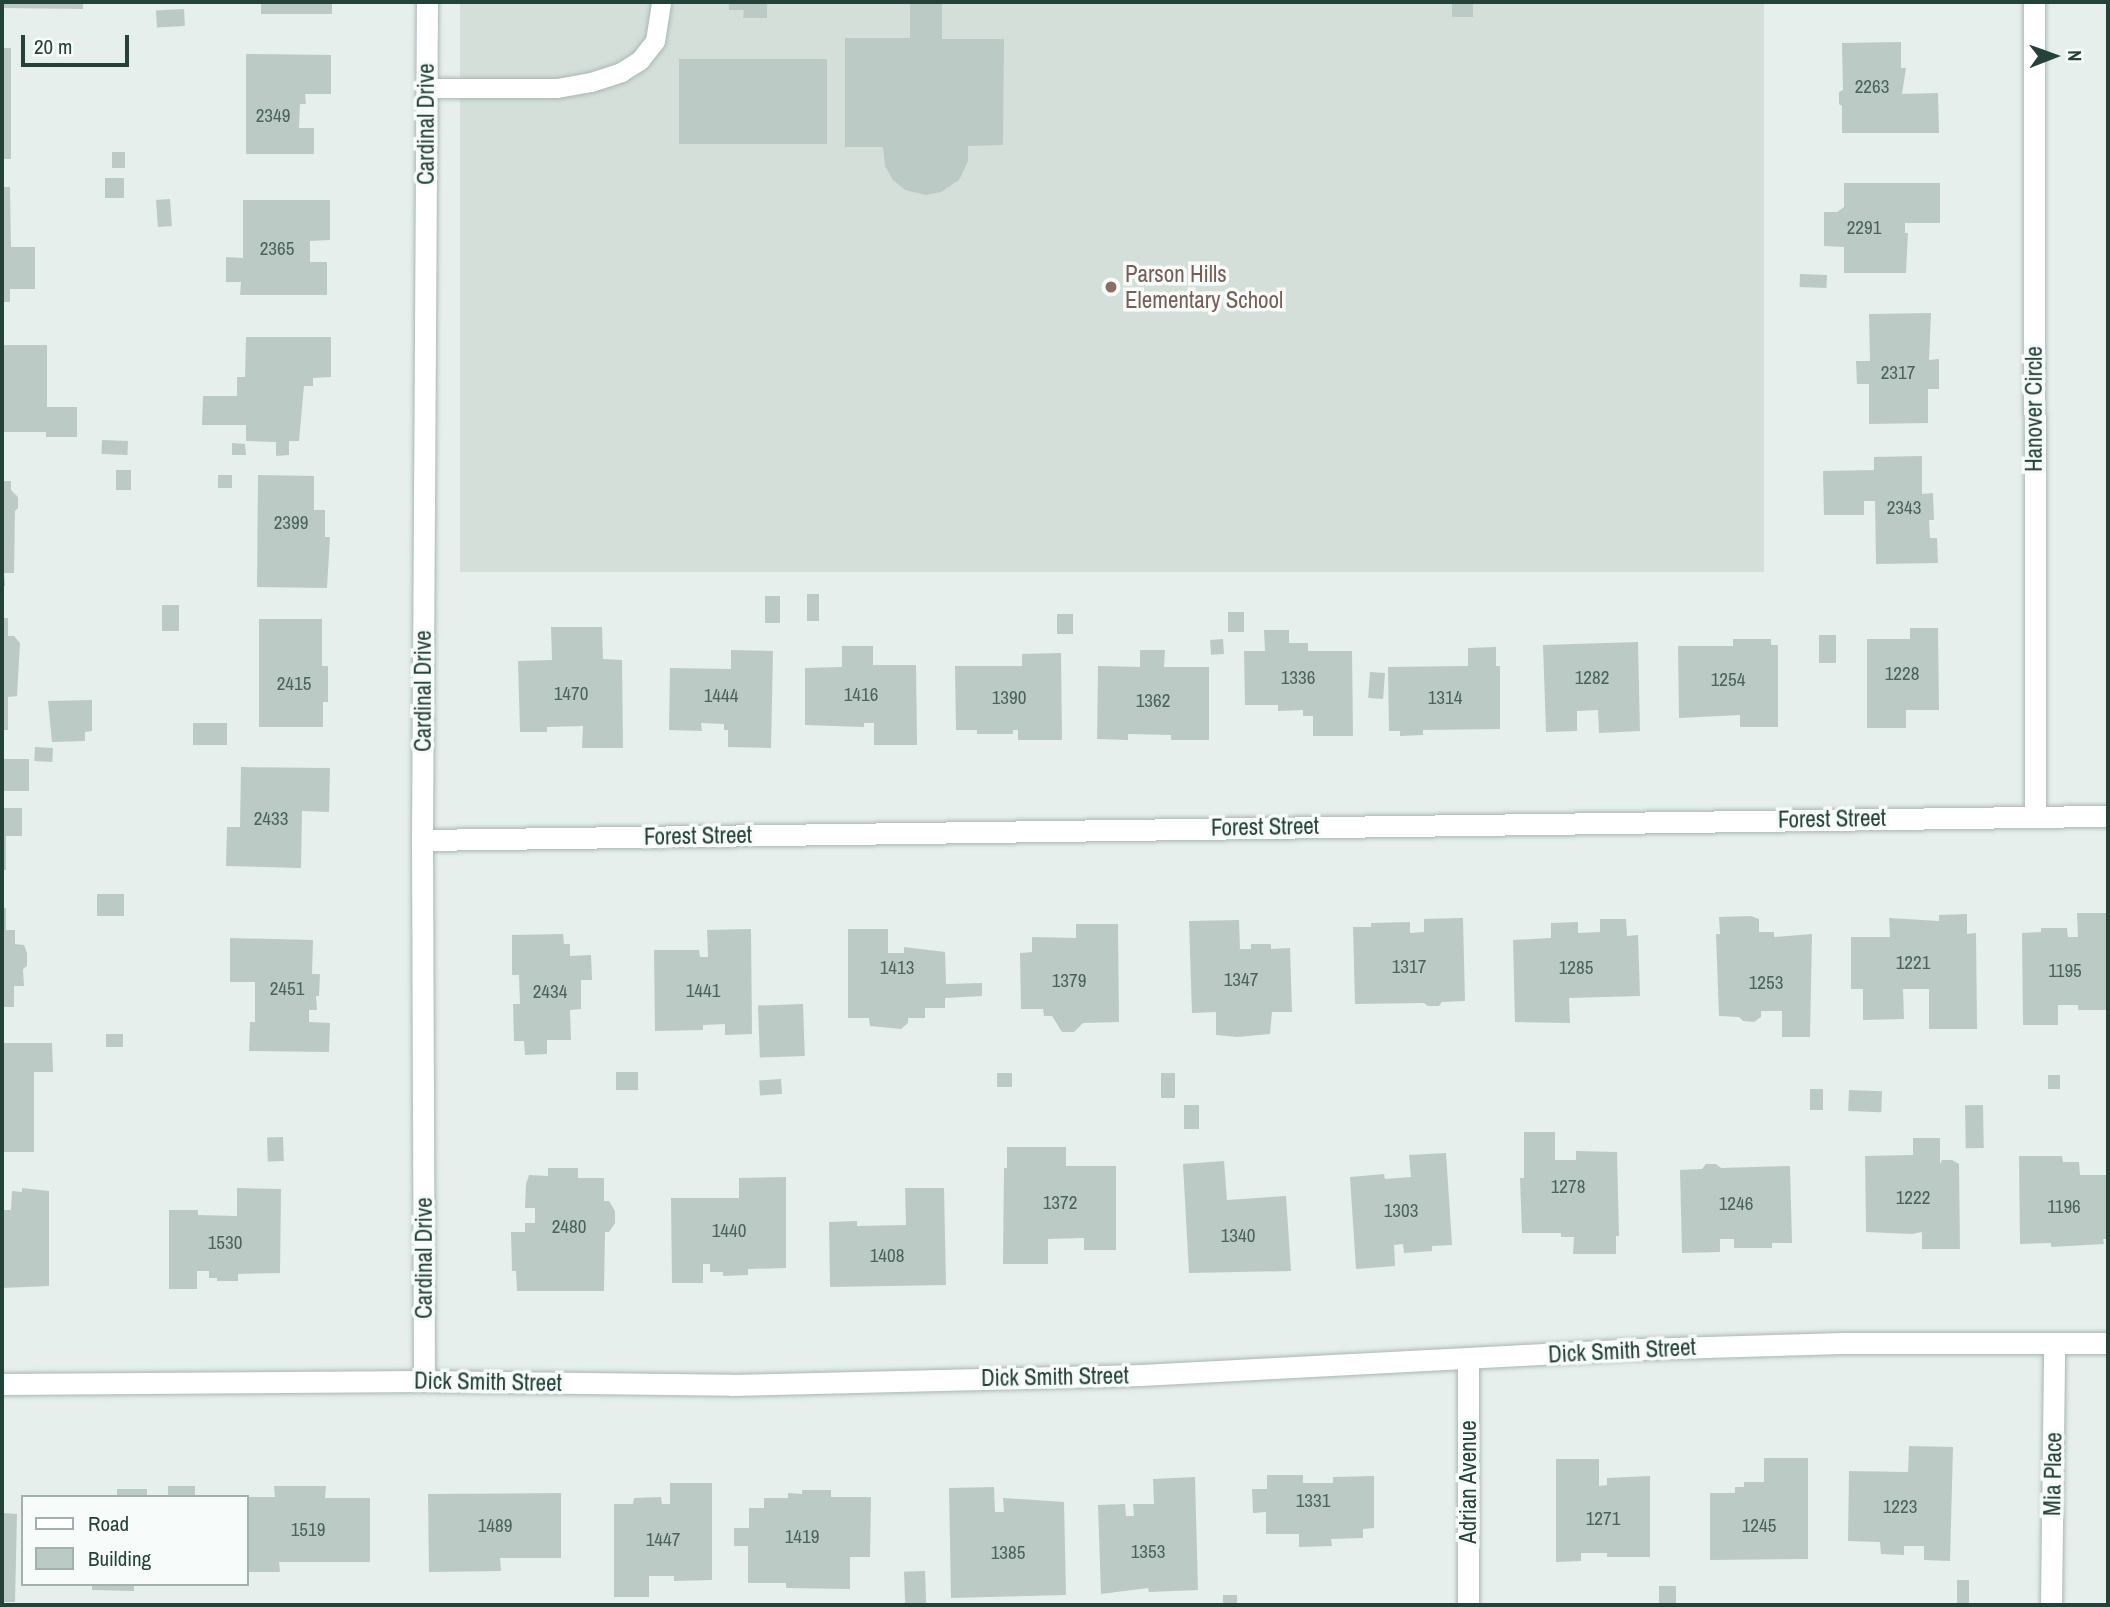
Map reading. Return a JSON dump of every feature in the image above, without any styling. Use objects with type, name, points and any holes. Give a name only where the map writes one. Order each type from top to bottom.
[{"type":"street","name":"Cardinal Drive","points":[[424,1381],[422,840],[427,2]]},
{"type":"street","name":"Hanover Circle","points":[[2034,2],[2035,816]]},
{"type":"street","name":"Forest Street","points":[[422,840],[2108,816]]},
{"type":"street","name":"Dick Smith Street","points":[[2,1384],[424,1381],[732,1385],[1140,1375],[1842,1343],[2108,1343]]},
{"type":"street","name":"Mia Place","points":[[2051,1605],[2054,1343]]},
{"type":"street","name":"Adrian Avenue","points":[[1468,1358],[1468,1605]]},
{"type":"lane","points":[[427,88],[557,88],[591,82],[621,72],[640,60],[655,41],[661,2]]},
{"type":"shaded area","name":"Parson Hills Elementary School","points":[[460,2],[1764,2],[1764,572],[460,572]]},
{"type":"building","points":[[2,2],[83,2],[83,9],[2,8]]},
{"type":"building","points":[[261,2],[332,2],[332,14],[261,14]]},
{"type":"building","points":[[729,2],[767,2],[767,18],[743,18],[744,10],[729,10]]},
{"type":"building","points":[[910,2],[942,2],[942,39],[1004,39],[1003,145],[968,146],[968,161],[959,180],[941,192],[926,195],[905,190],[893,180],[885,166],[883,147],[845,147],[845,38],[910,38]]},
{"type":"building","points":[[1452,2],[1473,2],[1473,17],[1452,17]]},
{"type":"building","points":[[184,9],[185,26],[157,27],[156,10]]},
{"type":"building","points":[[1901,42],[1901,68],[1906,68],[1902,94],[1938,93],[1939,133],[1842,133],[1839,92],[1843,90],[1842,43]]},
{"type":"building","points":[[2,48],[11,48],[11,159],[2,159]]},
{"type":"building","points":[[246,54],[331,55],[331,94],[305,94],[306,104],[300,104],[299,128],[314,128],[314,154],[246,154]]},
{"type":"building","points":[[679,59],[827,59],[827,144],[679,144]]},
{"type":"building","points":[[112,152],[125,152],[125,168],[112,168]]},
{"type":"building","points":[[105,178],[124,178],[124,198],[105,198]]},
{"type":"building","points":[[1844,183],[1940,183],[1940,223],[1905,223],[1905,233],[1908,233],[1906,273],[1844,273],[1844,247],[1824,246],[1824,212],[1837,212],[1844,207]]},
{"type":"building","points":[[2,187],[10,187],[11,247],[35,247],[35,289],[10,289],[10,302],[2,302]]},
{"type":"building","points":[[170,199],[172,226],[158,227],[156,200]]},
{"type":"building","points":[[243,200],[330,200],[330,240],[310,241],[310,262],[327,262],[327,295],[240,295],[241,282],[226,282],[226,257],[243,258]]},
{"type":"building","points":[[1800,274],[1827,275],[1827,288],[1800,287]]},
{"type":"building","points":[[1931,313],[1929,360],[1939,359],[1939,389],[1928,389],[1928,423],[1869,424],[1869,384],[1857,384],[1856,361],[1870,361],[1869,314]]},
{"type":"building","points":[[246,337],[331,337],[331,377],[313,378],[313,386],[304,386],[299,441],[289,441],[289,455],[276,456],[276,442],[246,441],[246,425],[202,425],[203,396],[237,396],[237,377],[245,377]]},
{"type":"building","points":[[2,345],[47,345],[47,407],[77,407],[77,437],[46,437],[46,432],[2,432]]},
{"type":"building","points":[[102,440],[128,441],[127,455],[102,454]]},
{"type":"building","points":[[232,443],[245,444],[246,455],[232,455]]},
{"type":"building","points":[[1922,456],[1922,494],[1933,493],[1934,520],[1929,520],[1930,538],[1937,538],[1938,563],[1876,564],[1875,501],[1864,501],[1864,515],[1824,515],[1823,471],[1874,470],[1874,457]]},
{"type":"building","points":[[116,470],[131,470],[131,490],[116,490]]},
{"type":"building","points":[[218,475],[232,475],[232,488],[218,488]]},
{"type":"building","points":[[258,475],[314,476],[314,510],[325,510],[325,537],[330,537],[327,588],[257,587]]},
{"type":"building","points":[[2,481],[11,481],[11,490],[18,497],[18,508],[15,511],[14,573],[4,573],[5,586],[2,586]]},
{"type":"building","points":[[807,594],[819,594],[819,621],[807,621]]},
{"type":"building","points":[[765,596],[780,596],[780,623],[765,623]]},
{"type":"building","points":[[162,605],[179,605],[179,631],[162,631]]},
{"type":"building","points":[[1228,612],[1244,612],[1244,632],[1228,632]]},
{"type":"building","points":[[1057,614],[1073,614],[1073,634],[1057,634]]},
{"type":"building","points":[[2,618],[8,618],[8,636],[14,636],[20,643],[17,696],[8,697],[8,730],[2,730]]},
{"type":"building","points":[[259,619],[322,619],[322,666],[328,666],[328,702],[323,702],[323,727],[259,727]]},
{"type":"building","points":[[551,627],[602,627],[603,659],[622,660],[623,748],[582,748],[583,726],[547,727],[547,732],[520,732],[518,661],[552,660]]},
{"type":"building","points":[[1910,628],[1938,628],[1939,710],[1906,710],[1906,728],[1867,728],[1867,639],[1910,639]]},
{"type":"building","points":[[1264,630],[1289,630],[1289,643],[1308,643],[1308,651],[1352,651],[1353,736],[1313,736],[1313,716],[1303,716],[1303,710],[1278,711],[1278,705],[1245,705],[1244,651],[1265,651]]},
{"type":"building","points":[[1819,635],[1836,635],[1836,663],[1819,663]]},
{"type":"building","points":[[1223,639],[1224,654],[1211,655],[1210,640]]},
{"type":"building","points":[[1733,639],[1771,639],[1771,645],[1778,645],[1778,727],[1740,727],[1740,715],[1679,718],[1678,646],[1733,646]]},
{"type":"building","points":[[1638,642],[1640,731],[1599,733],[1598,710],[1577,711],[1577,731],[1546,732],[1543,645]]},
{"type":"building","points":[[842,646],[873,646],[873,665],[916,665],[917,745],[874,745],[874,723],[864,723],[864,727],[805,725],[805,668],[842,667]]},
{"type":"building","points":[[1496,647],[1496,666],[1500,666],[1500,729],[1423,730],[1423,735],[1400,736],[1400,731],[1389,731],[1388,667],[1468,666],[1468,648]]},
{"type":"building","points":[[731,650],[773,651],[771,748],[728,747],[728,730],[724,730],[724,724],[701,723],[702,731],[669,730],[670,668],[731,669]]},
{"type":"building","points":[[1140,650],[1165,650],[1164,667],[1209,667],[1209,740],[1171,740],[1171,735],[1128,734],[1128,740],[1097,739],[1098,666],[1140,667]]},
{"type":"building","points":[[1061,653],[1062,740],[1018,740],[1018,730],[1013,730],[1013,734],[977,734],[977,730],[956,730],[955,666],[1022,666],[1022,654]]},
{"type":"building","points":[[1370,672],[1385,673],[1383,699],[1368,698]]},
{"type":"building","points":[[92,700],[92,731],[85,732],[85,741],[52,742],[48,701]]},
{"type":"building","points":[[193,723],[227,723],[227,745],[193,745]]},
{"type":"building","points":[[35,747],[53,748],[52,762],[34,761]]},
{"type":"building","points":[[2,759],[29,759],[29,791],[2,791]]},
{"type":"building","points":[[241,767],[330,768],[329,812],[302,811],[301,868],[226,866],[227,827],[240,827]]},
{"type":"building","points":[[2,808],[22,808],[22,836],[6,836],[6,870],[2,870]]},
{"type":"building","points":[[97,894],[124,894],[124,916],[97,916]]},
{"type":"building","points":[[2,908],[6,908],[6,930],[15,930],[15,944],[24,945],[27,953],[27,966],[23,969],[24,986],[14,986],[14,1007],[2,1007]]},
{"type":"building","points":[[2077,913],[2108,913],[2108,1010],[2078,1010],[2078,1005],[2058,1005],[2058,1025],[2023,1025],[2022,933],[2041,932],[2041,928],[2067,928],[2068,937],[2078,937]]},
{"type":"building","points":[[1967,914],[1967,934],[1976,933],[1977,1029],[1929,1029],[1929,989],[1903,989],[1904,1019],[1863,1020],[1863,989],[1851,989],[1851,937],[1890,937],[1889,918],[1939,921],[1939,915]]},
{"type":"building","points":[[1751,916],[1759,919],[1759,932],[1774,932],[1774,937],[1812,934],[1810,1037],[1782,1037],[1782,1011],[1761,1011],[1761,1017],[1754,1022],[1743,1021],[1739,1017],[1719,1016],[1716,934],[1720,934],[1719,917]]},
{"type":"building","points":[[1463,918],[1465,1001],[1442,1002],[1439,1006],[1428,1006],[1424,1003],[1355,1004],[1353,927],[1371,927],[1371,923],[1410,922],[1410,933],[1424,932],[1424,919]]},
{"type":"building","points":[[1600,919],[1626,919],[1627,936],[1638,935],[1640,996],[1569,998],[1570,1023],[1515,1022],[1513,940],[1551,938],[1551,923],[1578,922],[1578,933],[1600,932]]},
{"type":"building","points":[[1239,920],[1240,949],[1251,949],[1251,944],[1271,944],[1271,949],[1290,948],[1292,1012],[1272,1012],[1270,1034],[1237,1037],[1216,1035],[1216,1012],[1192,1013],[1189,921]]},
{"type":"building","points":[[1076,924],[1118,924],[1119,1022],[1083,1023],[1074,1032],[1062,1032],[1052,1016],[1044,1016],[1043,1009],[1021,1009],[1020,953],[1032,952],[1032,937],[1076,938]]},
{"type":"building","points":[[751,929],[752,1034],[725,1035],[725,1024],[703,1025],[703,1030],[655,1031],[654,950],[699,950],[700,957],[708,957],[707,930]]},
{"type":"building","points":[[848,929],[888,929],[888,953],[904,953],[904,947],[945,952],[946,984],[982,983],[982,996],[945,998],[945,1008],[925,1008],[925,1018],[908,1018],[908,1023],[901,1029],[870,1026],[869,1018],[848,1018]]},
{"type":"building","points":[[563,934],[564,944],[570,944],[570,956],[591,955],[592,980],[581,980],[581,1009],[570,1010],[571,1040],[547,1040],[547,1054],[525,1055],[524,1041],[514,1041],[513,1004],[520,1004],[519,975],[512,975],[512,935]]},
{"type":"building","points":[[230,938],[313,940],[312,974],[320,974],[319,996],[316,996],[317,1010],[309,1010],[309,1022],[330,1023],[329,1052],[249,1051],[250,1022],[255,1022],[255,982],[230,982]]},
{"type":"building","points":[[803,1004],[805,1056],[760,1058],[758,1006]]},
{"type":"building","points":[[106,1034],[123,1034],[123,1047],[106,1047]]},
{"type":"building","points":[[2,1043],[52,1043],[53,1072],[34,1072],[34,1152],[2,1152]]},
{"type":"building","points":[[616,1072],[638,1072],[638,1090],[616,1090]]},
{"type":"building","points":[[997,1073],[1012,1073],[1012,1087],[997,1087]]},
{"type":"building","points":[[1161,1073],[1175,1073],[1175,1098],[1161,1098]]},
{"type":"building","points":[[2048,1075],[2060,1075],[2060,1089],[2048,1089]]},
{"type":"building","points":[[781,1079],[782,1094],[760,1095],[759,1081]]},
{"type":"building","points":[[1810,1089],[1823,1089],[1823,1110],[1810,1110]]},
{"type":"building","points":[[1849,1090],[1882,1091],[1881,1112],[1848,1111]]},
{"type":"building","points":[[1184,1105],[1199,1105],[1199,1129],[1184,1129]]},
{"type":"building","points":[[1965,1105],[1983,1105],[1984,1148],[1966,1148]]},
{"type":"building","points":[[1524,1132],[1555,1132],[1555,1160],[1576,1160],[1576,1151],[1617,1152],[1619,1236],[1616,1236],[1616,1254],[1573,1254],[1574,1237],[1561,1237],[1561,1233],[1522,1233],[1520,1178],[1524,1178]]},
{"type":"building","points":[[283,1137],[284,1161],[268,1162],[267,1138]]},
{"type":"building","points":[[1913,1138],[1940,1138],[1940,1164],[1942,1160],[1952,1160],[1959,1164],[1960,1249],[1922,1249],[1922,1232],[1866,1232],[1865,1156],[1913,1155]]},
{"type":"building","points":[[1007,1147],[1066,1147],[1066,1166],[1116,1166],[1116,1250],[1084,1250],[1084,1238],[1048,1239],[1048,1264],[1003,1264],[1004,1168],[1007,1168]]},
{"type":"building","points":[[1446,1153],[1452,1245],[1432,1246],[1432,1251],[1404,1253],[1403,1244],[1394,1245],[1395,1266],[1356,1269],[1350,1177],[1384,1174],[1385,1179],[1411,1177],[1409,1155]]},
{"type":"building","points":[[2019,1156],[2062,1156],[2063,1162],[2079,1162],[2080,1175],[2108,1175],[2108,1239],[2103,1239],[2104,1244],[2051,1247],[2051,1243],[2020,1244]]},
{"type":"building","points":[[1224,1161],[1227,1200],[1286,1196],[1291,1271],[1189,1273],[1183,1164]]},
{"type":"building","points":[[1706,1164],[1716,1164],[1721,1168],[1790,1166],[1792,1243],[1772,1243],[1772,1248],[1734,1248],[1734,1239],[1720,1239],[1720,1252],[1682,1253],[1680,1170],[1702,1169]]},
{"type":"building","points":[[548,1168],[578,1168],[578,1178],[604,1178],[604,1201],[609,1201],[615,1211],[615,1223],[609,1232],[605,1232],[604,1291],[517,1291],[516,1271],[512,1271],[511,1232],[525,1232],[525,1223],[535,1223],[535,1208],[525,1208],[526,1184],[529,1175],[548,1176]]},
{"type":"building","points":[[786,1177],[786,1268],[748,1269],[748,1275],[723,1276],[723,1272],[710,1272],[710,1264],[703,1264],[703,1283],[672,1283],[671,1198],[739,1198],[739,1178]]},
{"type":"building","points":[[22,1188],[49,1191],[49,1286],[2,1288],[2,1210],[11,1210],[12,1191],[22,1192]]},
{"type":"building","points":[[237,1188],[281,1189],[280,1273],[238,1274],[238,1281],[217,1281],[217,1278],[209,1278],[209,1271],[197,1271],[197,1289],[169,1289],[169,1210],[198,1210],[198,1215],[237,1216]]},
{"type":"building","points":[[905,1188],[944,1188],[946,1285],[830,1287],[829,1222],[857,1221],[857,1226],[906,1225]]},
{"type":"building","points":[[1909,1446],[1953,1447],[1950,1561],[1924,1560],[1924,1546],[1904,1546],[1904,1555],[1881,1554],[1880,1542],[1848,1541],[1849,1471],[1908,1472]]},
{"type":"building","points":[[1764,1458],[1808,1458],[1808,1559],[1710,1560],[1710,1493],[1735,1493],[1735,1487],[1744,1487],[1744,1482],[1764,1482]]},
{"type":"building","points":[[1556,1459],[1599,1459],[1599,1486],[1607,1485],[1607,1478],[1650,1476],[1650,1557],[1607,1557],[1607,1553],[1581,1553],[1581,1561],[1556,1562]]},
{"type":"building","points":[[1267,1475],[1303,1475],[1303,1483],[1333,1483],[1333,1477],[1374,1476],[1374,1528],[1363,1529],[1363,1538],[1331,1539],[1332,1546],[1299,1547],[1299,1534],[1266,1534],[1266,1512],[1253,1513],[1252,1489],[1267,1489]]},
{"type":"building","points":[[1195,1477],[1198,1590],[1149,1592],[1148,1588],[1101,1594],[1098,1505],[1125,1504],[1126,1516],[1134,1516],[1133,1504],[1154,1504],[1153,1479]]},
{"type":"building","points":[[670,1483],[712,1483],[712,1580],[674,1581],[674,1576],[649,1576],[649,1597],[614,1597],[614,1504],[633,1504],[634,1498],[661,1497],[662,1504],[670,1504]]},
{"type":"building","points":[[168,1486],[195,1486],[195,1495],[168,1495]]},
{"type":"building","points":[[274,1486],[326,1486],[325,1498],[370,1498],[370,1562],[279,1562],[280,1572],[248,1572],[248,1497],[275,1497]]},
{"type":"building","points":[[994,1487],[995,1512],[1004,1512],[1003,1498],[1064,1502],[1066,1595],[951,1598],[949,1488]]},
{"type":"building","points":[[117,1489],[147,1489],[147,1495],[117,1495]]},
{"type":"building","points":[[802,1490],[831,1490],[831,1497],[871,1497],[870,1557],[850,1557],[850,1589],[786,1588],[786,1583],[748,1583],[748,1546],[734,1546],[734,1528],[749,1528],[749,1508],[764,1508],[764,1498],[788,1498],[788,1493],[802,1494]]},
{"type":"building","points":[[561,1493],[561,1558],[500,1558],[501,1571],[429,1572],[428,1494]]},
{"type":"building","points":[[2,1513],[17,1514],[15,1602],[2,1602]]},
{"type":"building","points":[[925,1571],[926,1605],[905,1605],[904,1572]]},
{"type":"building","points":[[1957,1580],[1969,1580],[1969,1604],[1957,1604]]},
{"type":"building","points":[[92,1586],[134,1586],[134,1591],[92,1590]]},
{"type":"building","points":[[1659,1586],[1676,1586],[1676,1605],[1659,1605]]},
{"type":"building","points":[[1223,1595],[1237,1595],[1237,1605],[1223,1605]]},
{"type":"place","name":"Parson Hills Elementary School","points":[[1111,287]]}]
